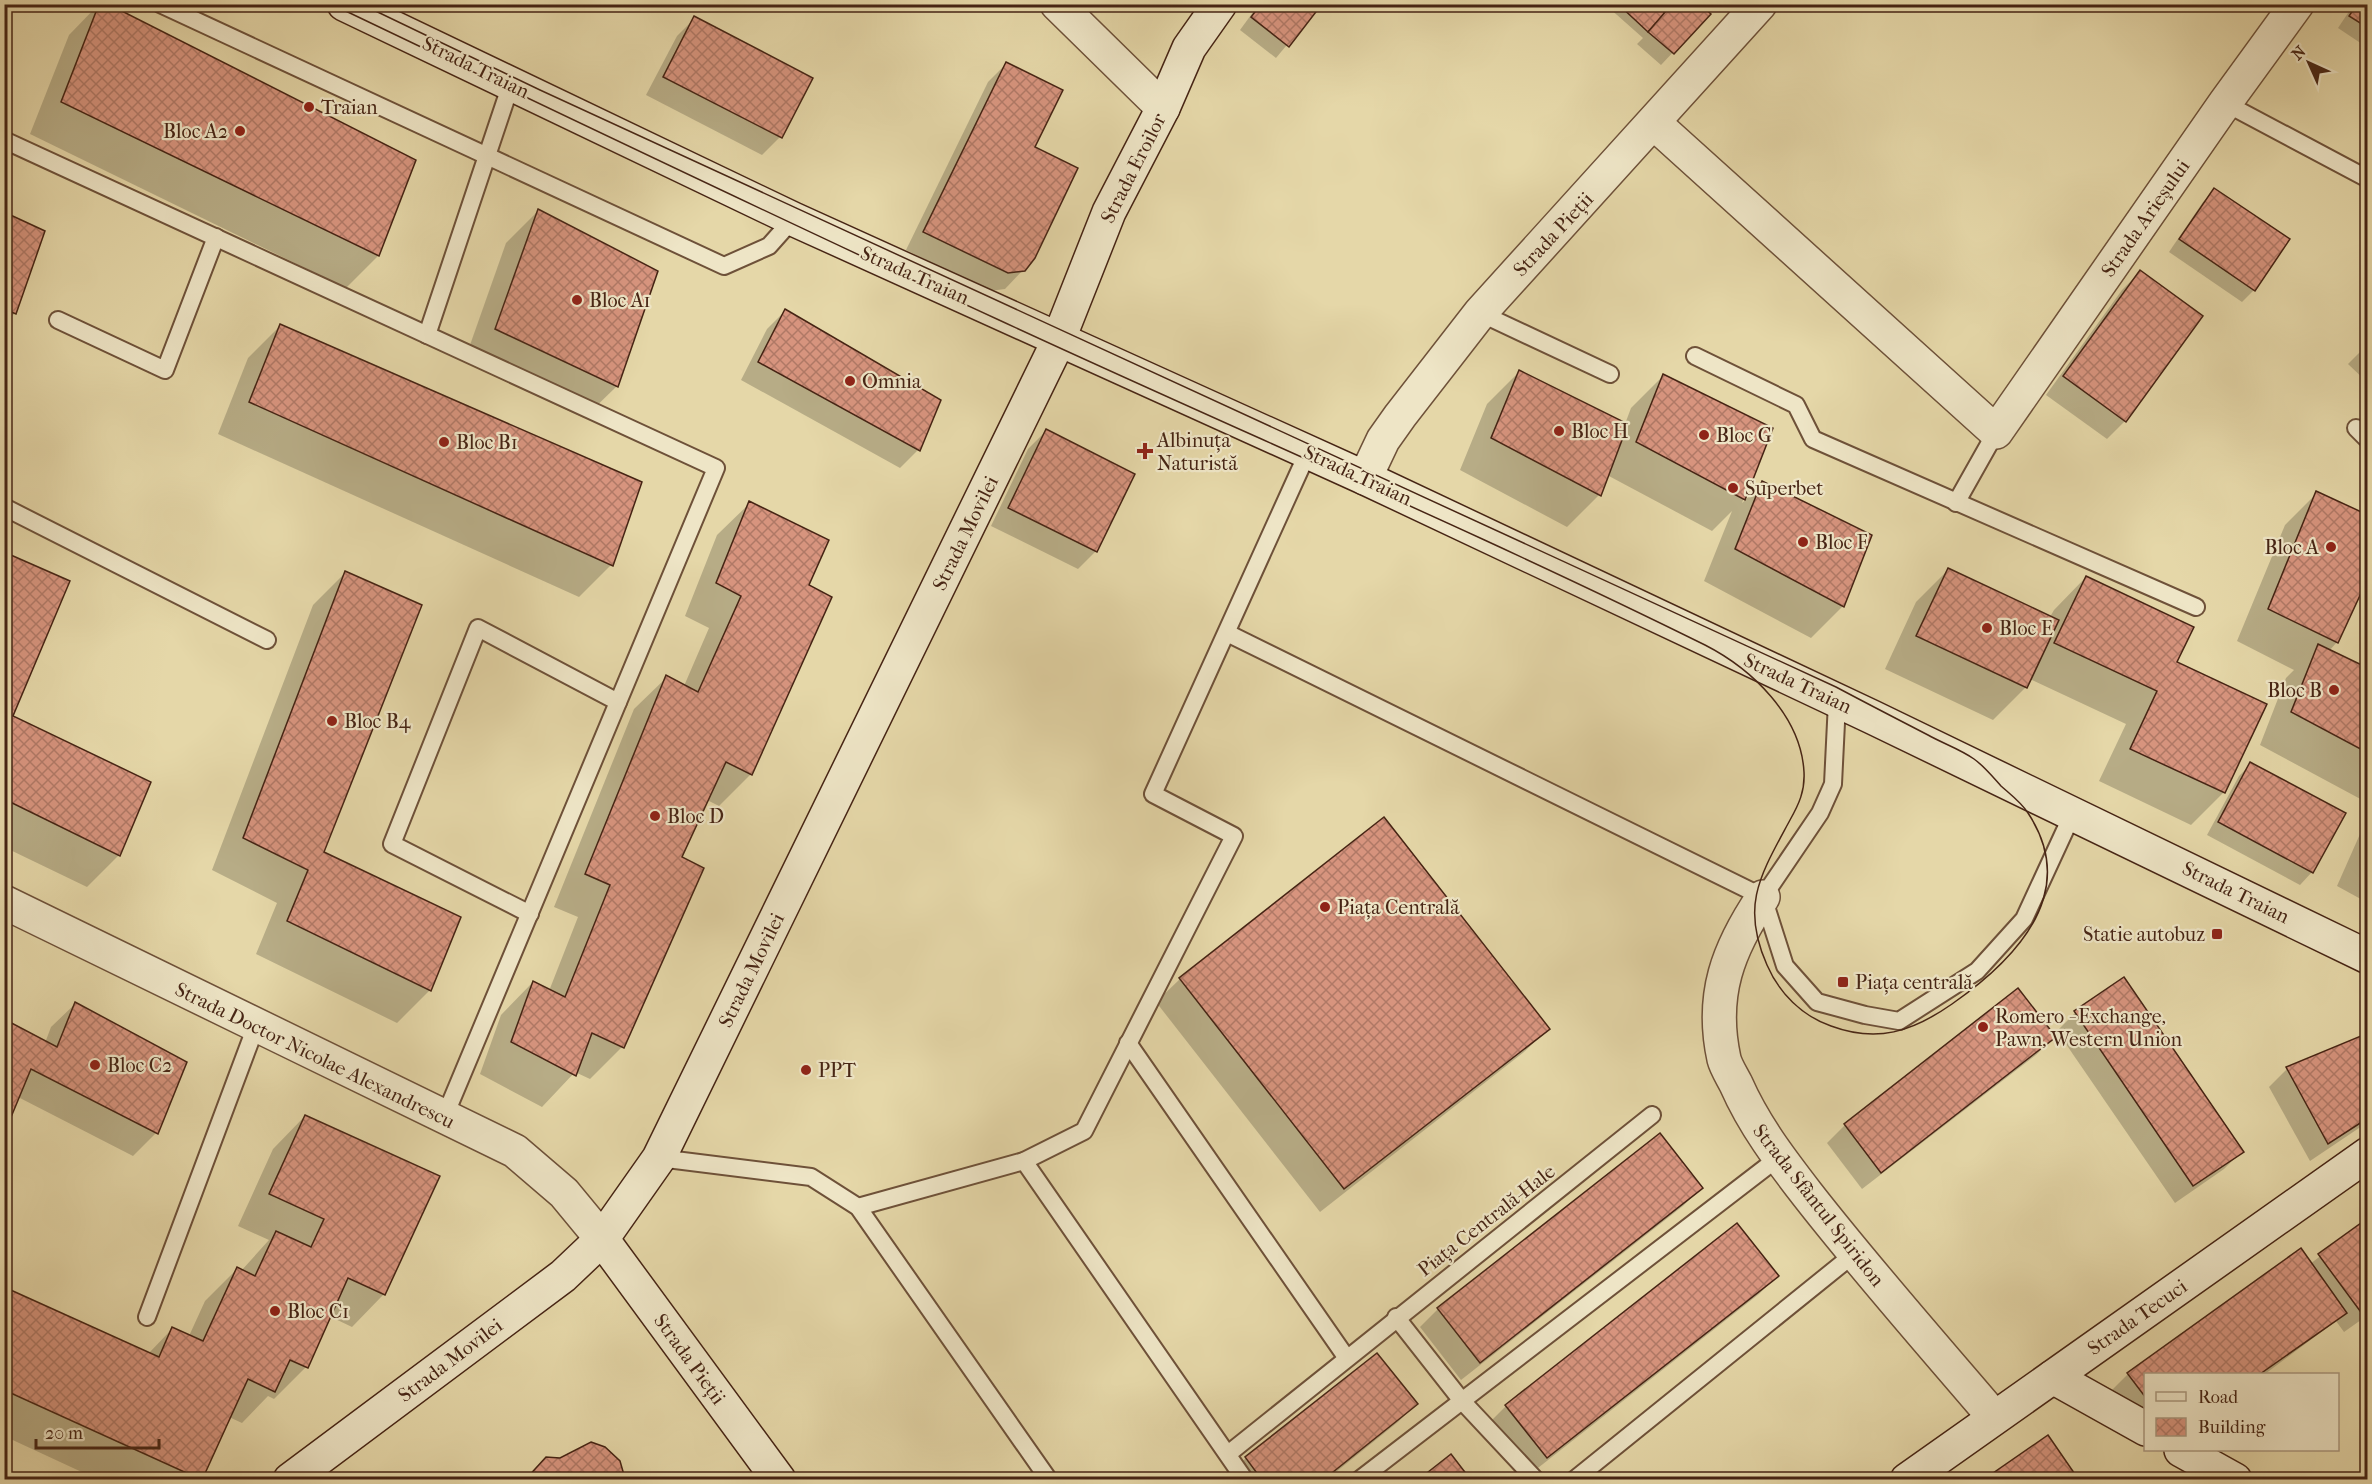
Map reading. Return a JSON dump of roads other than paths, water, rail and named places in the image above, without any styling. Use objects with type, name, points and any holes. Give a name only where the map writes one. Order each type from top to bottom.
[{"type":"street","name":"Strada Traian","points":[[344,4],[952,293],[1059,338],[1365,478],[2073,813],[2367,957]]},
{"type":"street","points":[[1057,4],[1163,108]]},
{"type":"street","name":"Strada Eroilor","points":[[1059,338],[1109,212],[1163,108],[1189,48],[1220,4]]},
{"type":"street","name":"Strada Pieții","points":[[1365,478],[1383,440],[1406,407],[1480,313],[1760,4]]},
{"type":"street","name":"Strada Arieșului","points":[[1996,432],[2225,103],[2297,4]]},
{"type":"street","points":[[1654,123],[1996,432]]},
{"type":"street","name":"Strada Movilei","points":[[290,1479],[563,1276],[602,1239],[659,1158],[1059,338]]},
{"type":"street","name":"Strada Sfântul Spiridon","points":[[1763,897],[1743,927],[1725,970],[1720,1008],[1725,1060],[1756,1125],[1778,1158],[1854,1254],[1994,1417]]},
{"type":"street","name":"Strada Doctor Nicolae Alexandrescu","points":[[4,902],[515,1152],[564,1193],[602,1239]]},
{"type":"street","name":"Strada Tecuci","points":[[1907,1479],[2367,1154]]},
{"type":"street","name":"Strada Pieții","points":[[602,1239],[779,1479]]},
{"type":"street","points":[[2053,1377],[2144,1428]]},
{"type":"street","points":[[2185,1451],[2235,1479]]},
{"type":"lane","points":[[160,4],[724,266],[769,246],[793,219]]},
{"type":"lane","points":[[427,335],[511,84]]},
{"type":"lane","points":[[2225,103],[2367,179]]},
{"type":"lane","points":[[4,140],[716,468],[444,1118]]},
{"type":"lane","points":[[58,320],[165,370],[216,237]]},
{"type":"lane","points":[[1480,313],[1610,374]]},
{"type":"lane","points":[[1695,356],[1796,405],[1813,439],[2196,607]]},
{"type":"lane","points":[[1956,503],[1996,432]]},
{"type":"lane","points":[[858,1207],[1024,1161],[1084,1131],[1234,836],[1153,794],[1308,452]]},
{"type":"lane","points":[[4,507],[267,640]]},
{"type":"lane","points":[[530,914],[392,844],[478,628],[618,702]]},
{"type":"lane","points":[[1227,633],[1763,897],[1785,966],[1817,1002],[1865,1015],[1899,1021],[1977,971],[2024,919],[2073,813]]},
{"type":"lane","points":[[1763,897],[1820,813],[1833,783],[1837,702]]},
{"type":"lane","points":[[147,1317],[256,1026]]},
{"type":"lane","points":[[1128,1043],[1346,1357]]},
{"type":"lane","name":"Piața Centrală-Hale","points":[[1228,1454],[1396,1317],[1652,1115]]},
{"type":"lane","points":[[659,1158],[811,1177],[858,1207],[1049,1479]]},
{"type":"lane","points":[[1359,1479],[1778,1158]]},
{"type":"lane","points":[[1024,1161],[1245,1479]]},
{"type":"lane","points":[[1574,1479],[1854,1254]]},
{"type":"lane","points":[[1396,1317],[1462,1401],[1536,1479]]},
{"type":"tram line","points":[[331,4],[831,242],[1087,361],[1530,561],[1723,655],[1740,667],[1771,696],[1794,732],[1801,751],[1804,772],[1801,797],[1770,857],[1757,890],[1755,925],[1767,965],[1778,985],[1801,1010],[1820,1022],[1864,1034],[1894,1032],[1923,1022],[1952,1004],[1998,967],[2018,945],[2033,922],[2044,897],[2047,870],[2043,842],[2023,806],[1981,765],[1963,752],[1836,687],[540,90],[361,4]]},
{"type":"place","name":"Traian","points":[[309,107]]},
{"type":"place","name":"Bloc A2","points":[[240,131]]},
{"type":"place","name":"Bloc A1","points":[[577,300]]},
{"type":"place","name":"Omnia","points":[[850,381]]},
{"type":"place","name":"Bloc H","points":[[1559,431]]},
{"type":"place","name":"Bloc G","points":[[1704,435]]},
{"type":"place","name":"Bloc B1","points":[[444,442]]},
{"type":"place","name":"Albinuța Naturistă","points":[[1145,451]]},
{"type":"place","name":"Superbet","points":[[1733,488]]},
{"type":"place","name":"Bloc F","points":[[1803,542]]},
{"type":"place","name":"Bloc A","points":[[2331,547]]},
{"type":"place","name":"Bloc E","points":[[1987,628]]},
{"type":"place","name":"Bloc B","points":[[2334,690]]},
{"type":"place","name":"Bloc B4","points":[[332,721]]},
{"type":"place","name":"Bloc D","points":[[655,816]]},
{"type":"place","name":"Piața Centrală","points":[[1325,907]]},
{"type":"place","name":"Statie autobuz","points":[[2217,934]]},
{"type":"place","name":"Piața centrală","points":[[1843,982]]},
{"type":"place","name":"Romero - Exchange, Pawn, Western Union","points":[[1983,1027]]},
{"type":"place","name":"Bloc C2","points":[[95,1065]]},
{"type":"place","name":"PPT","points":[[806,1070]]},
{"type":"place","name":"Bloc C1","points":[[275,1311]]}]
